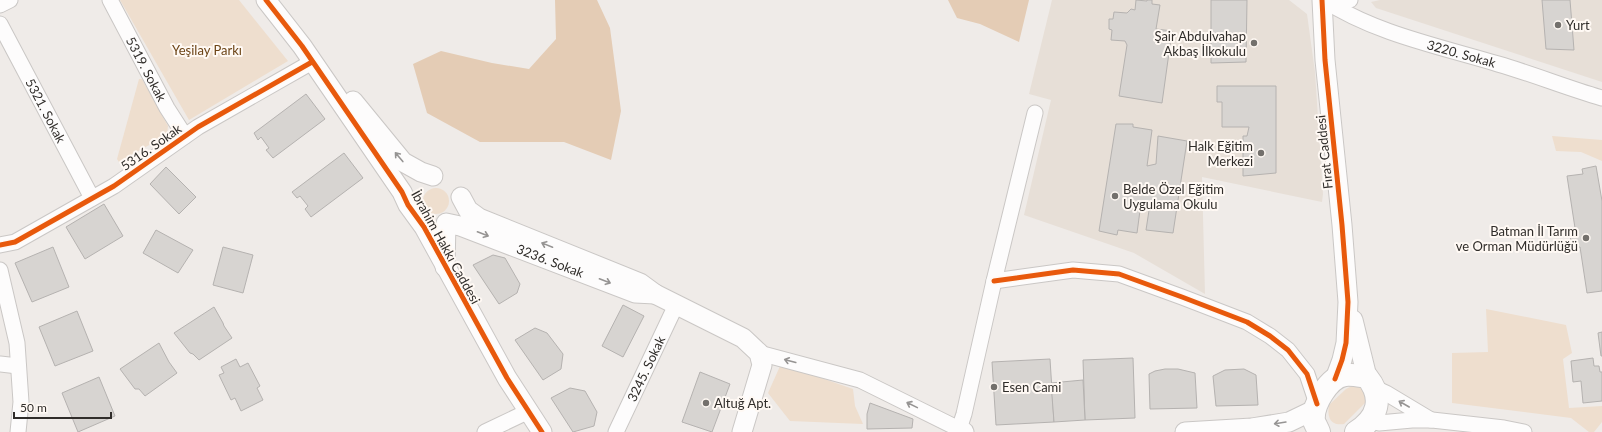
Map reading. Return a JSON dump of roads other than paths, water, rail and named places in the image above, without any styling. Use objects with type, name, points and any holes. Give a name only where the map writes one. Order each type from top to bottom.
[{"type":"main road","points":[[1319,432],[1314,421],[1316,407],[1324,391],[1336,379],[1345,375],[1371,383],[1377,395],[1376,410],[1367,427]]},
{"type":"street","points":[[0,5],[10,0]]},
{"type":"street","name":"5319. Sokak","points":[[110,0],[167,108],[185,136]]},
{"type":"street","name":"İbrahim Hakkı Caddesi","points":[[266,0],[276,11],[402,192],[408,205],[417,216],[507,378],[542,432]]},
{"type":"street","points":[[1326,2],[1350,0]]},
{"type":"street","name":"3220. Sokak","points":[[1326,2],[1363,21],[1408,37],[1534,75],[1602,98]]},
{"type":"street","name":"Fırat Caddesi","points":[[1326,2],[1325,60],[1342,225],[1348,302]]},
{"type":"street","name":"5321. Sokak","points":[[0,24],[92,198]]},
{"type":"street","name":"5316. Sokak","points":[[0,246],[15,242],[114,186],[198,127],[312,62]]},
{"type":"street","name":"İbrahim Hakkı Caddesi","points":[[312,62],[334,78],[403,162],[421,172],[448,183]]},
{"type":"street","points":[[742,432],[762,365],[759,353],[860,380],[939,425],[962,430],[964,414],[994,281],[1035,113]]},
{"type":"street","points":[[426,178],[448,183],[460,205],[458,212],[453,219],[446,223],[438,225],[423,221],[417,216],[411,202],[414,188],[426,178]]},
{"type":"street","name":"3236. Sokak","points":[[448,183],[468,210],[479,218],[640,283],[655,294],[743,338],[759,353]]},
{"type":"street","points":[[445,268],[446,223]]},
{"type":"street","name":"3236. Sokak","points":[[446,223],[460,226],[635,293],[655,294]]},
{"type":"street","points":[[0,270],[17,343],[21,402],[18,432]]},
{"type":"street","points":[[994,281],[1073,270],[1119,274],[1248,322],[1288,350],[1307,374],[1316,407],[1289,422],[1252,428],[1185,432]]},
{"type":"street","points":[[1336,379],[1346,343],[1348,302]]},
{"type":"street","points":[[1348,302],[1371,383],[1432,420]]},
{"type":"street","name":"3245. Sokak","points":[[616,432],[676,305]]},
{"type":"street","points":[[0,364],[18,366]]},
{"type":"street","points":[[486,432],[529,411]]},
{"type":"street","points":[[1367,427],[1379,423],[1432,420],[1504,428],[1524,432]]},
{"type":"place","name":"Yurt","points":[[1558,25]]},
{"type":"place","name":"Şair Abdulvahap Akbaş İlkokulu","points":[[1254,43]]},
{"type":"place","name":"Halk Eğitim Merkezi","points":[[1261,153]]},
{"type":"place","name":"Belde Özel Eğitim Uygulama Okulu","points":[[1115,196]]},
{"type":"place","name":"Batman İl Tarım ve Orman Müdürlüğü","points":[[1586,238]]},
{"type":"place","name":"Esen Cami","points":[[994,387]]},
{"type":"place","name":"Altuğ Apt.","points":[[706,403]]},
{"type":"park label","name":"Yeşilay Parkı","points":[[207,50]]}]
